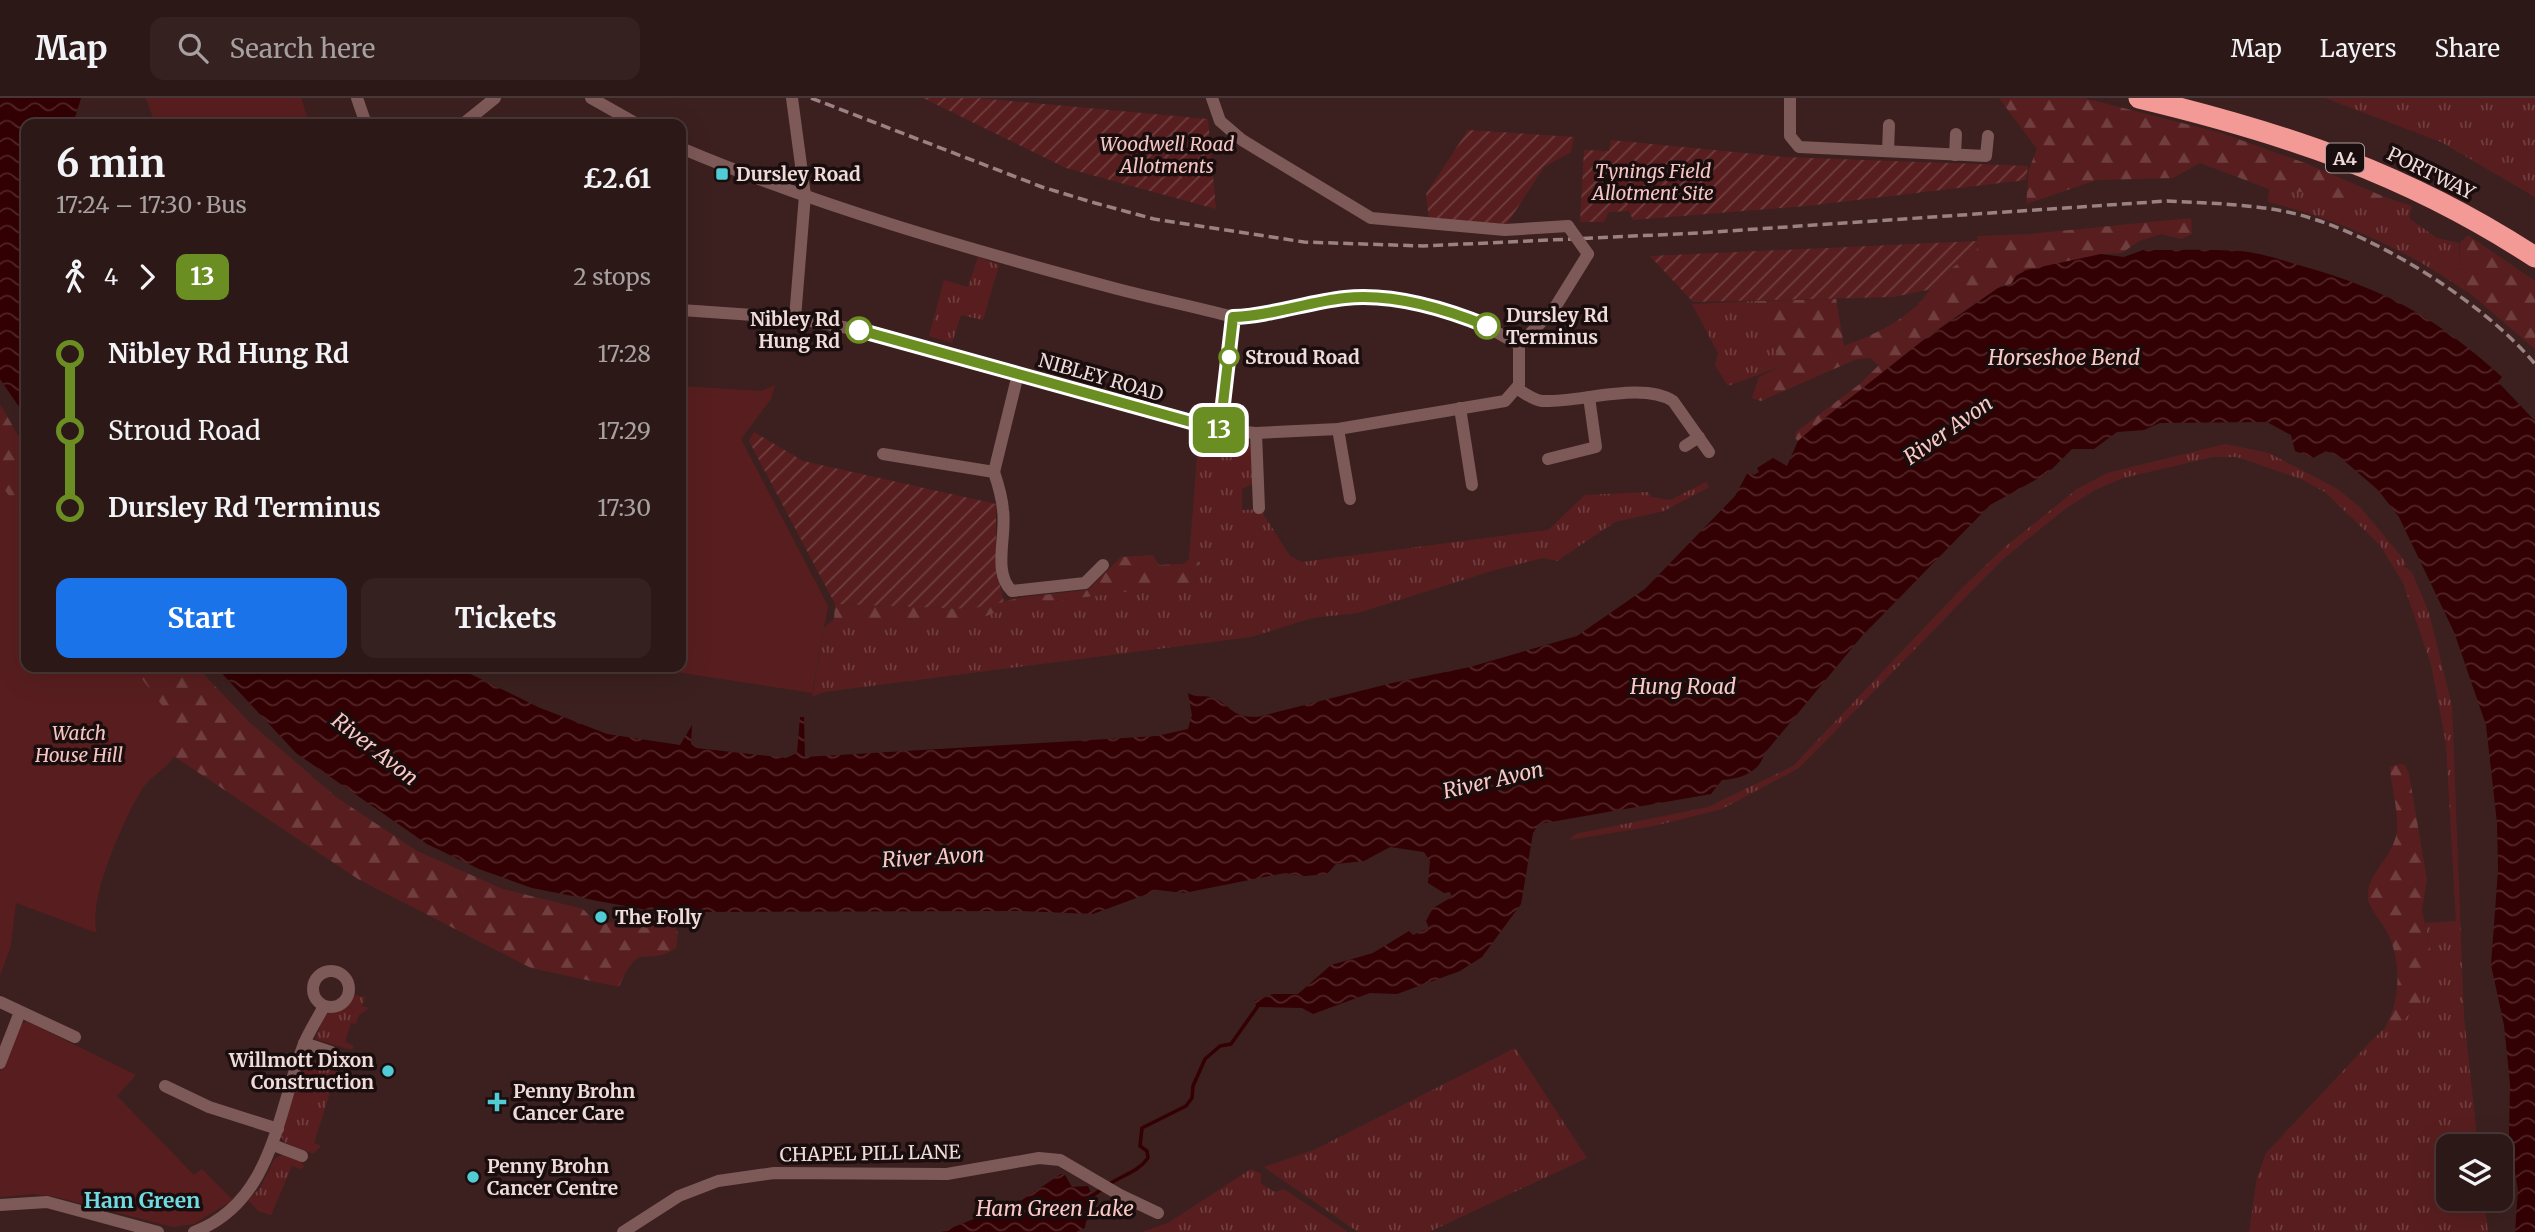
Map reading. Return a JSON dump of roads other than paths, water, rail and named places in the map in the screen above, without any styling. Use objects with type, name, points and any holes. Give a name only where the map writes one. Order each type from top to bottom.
[{"type":"highway","name":"PORTWAY","points":[[2139,98],[2218,117],[2323,149],[2416,188],[2535,257]]},
{"type":"street","points":[[357,98],[364,119]]},
{"type":"street","points":[[469,119],[495,98]]},
{"type":"street","points":[[591,98],[628,119]]},
{"type":"street","points":[[1212,98],[1220,121],[1242,140],[1371,218],[1505,230],[1567,226],[1588,254],[1554,309],[1519,345],[1517,389],[1543,401],[1627,394],[1666,396],[1673,401],[1709,452]]},
{"type":"street","points":[[1790,98],[1790,136],[1800,147],[1986,156],[1988,136]]},
{"type":"street","points":[[792,100],[805,195],[795,318]]},
{"type":"street","points":[[1888,151],[1889,125]]},
{"type":"street","points":[[1955,155],[1956,134]]},
{"type":"street","points":[[686,150],[805,195],[1002,256],[1233,317],[1253,316],[1346,298],[1381,299],[1429,306],[1459,315],[1519,345]]},
{"type":"street","name":"NIBLEY ROAD","points":[[686,310],[795,318],[880,334],[1220,430],[1256,433],[1338,429],[1505,401],[1517,389]]},
{"type":"street","points":[[1220,430],[1233,317]]},
{"type":"street","points":[[1018,374],[994,472],[1004,512],[1002,573],[1005,584],[1012,591],[1085,583],[1103,565]]},
{"type":"street","points":[[1548,459],[1596,447],[1589,397]]},
{"type":"street","points":[[1460,408],[1472,485]]},
{"type":"street","points":[[1338,429],[1350,499]]},
{"type":"street","points":[[1256,433],[1259,508]]},
{"type":"street","points":[[1685,446],[1699,437]]},
{"type":"street","points":[[883,454],[994,472]]},
{"type":"street","points":[[0,1002],[75,1037]]},
{"type":"street","points":[[194,1232],[217,1228],[253,1184],[273,1145],[304,1043],[324,1006]]},
{"type":"street","points":[[0,1063],[20,1012]]},
{"type":"street","points":[[304,1043],[331,1052]]},
{"type":"street","points":[[165,1086],[209,1107],[278,1129]]},
{"type":"street","points":[[273,1145],[302,1156]]},
{"type":"street","name":"CHAPEL PILL LANE","points":[[623,1232],[698,1187],[745,1176],[774,1173],[947,1174],[1053,1158],[1119,1195],[1158,1213]]},
{"type":"street","points":[[0,1205],[47,1202],[158,1232]]},
{"type":"water","points":[[0,98],[81,98],[75,119],[21,119],[21,410],[0,379]]},
{"type":"water","points":[[2143,250],[2240,251],[2279,259],[2360,285],[2410,308],[2455,338],[2502,377],[2498,382],[2535,421],[2535,1232],[2515,1232],[2518,1190],[2513,1159],[2513,1134],[2509,1134],[2510,1084],[2504,1025],[2491,965],[2498,870],[2497,823],[2486,725],[2454,632],[2399,517],[2378,490],[2340,457],[2326,451],[2313,458],[2295,451],[2291,435],[2267,422],[2160,423],[2144,430],[2117,432],[2094,449],[2072,449],[2048,473],[1990,505],[1862,636],[1764,754],[1754,770],[1736,778],[1722,780],[1711,794],[1539,824],[1533,833],[1521,904],[1482,957],[1460,971],[1397,994],[1370,993],[1313,1014],[1302,1008],[1257,1007],[1254,1001],[1273,994],[1298,994],[1331,965],[1373,953],[1409,931],[1413,935],[1429,928],[1426,921],[1433,908],[1452,897],[1450,892],[1444,893],[1428,883],[1430,861],[1424,852],[1390,847],[1364,861],[1336,864],[1327,874],[1305,876],[1285,873],[1184,893],[1158,890],[1093,914],[1020,911],[658,912],[532,888],[479,869],[427,844],[296,753],[221,672],[466,672],[538,707],[607,734],[680,745],[692,725],[691,744],[696,748],[786,758],[797,753],[800,717],[804,717],[805,757],[1157,736],[1188,729],[1192,715],[1188,693],[1210,697],[1240,715],[1257,717],[1392,683],[1470,667],[1577,636],[1645,589],[1735,496],[1748,472],[1754,475],[1759,472],[1757,468],[1773,458],[1787,466],[1798,441],[1926,338],[1998,288],[2011,284],[2016,276],[2026,270],[2101,254],[2124,257]]},
{"type":"water","name":"Ham Green Lake","points":[[1061,1174],[1065,1175],[1072,1187],[1088,1186],[1100,1212],[1086,1221],[1085,1228],[1076,1232],[941,1232],[1022,1200]]},
{"type":"waterway","points":[[1108,1185],[1144,1163],[1148,1158],[1147,1151],[1140,1146],[1142,1128],[1186,1106],[1192,1098],[1193,1086],[1205,1059],[1220,1046],[1231,1044],[1258,1006]]},
{"type":"waterway","points":[[1092,1196],[1102,1189]]},
{"type":"railway","points":[[811,98],[1042,187],[1095,203],[1154,219],[1304,242],[1423,246],[1698,233],[2167,201],[2283,211],[2350,233],[2420,270],[2485,315],[2535,364]]},
{"type":"place","name":"Dursley Road","points":[[722,174]]},
{"type":"place","name":"Dursley Rd Terminus","points":[[1487,326]]},
{"type":"place","name":"Nibley Rd Hung Rd","points":[[859,330]]},
{"type":"place","name":"Stroud Road","points":[[1229,357]]},
{"type":"place","name":"The Folly","points":[[601,917]]},
{"type":"place","name":"Willmott Dixon Construction","points":[[388,1071]]},
{"type":"place","name":"Penny Brohn Cancer Care","points":[[497,1102]]},
{"type":"place","name":"Penny Brohn Cancer Centre","points":[[473,1177]]},
{"type":"district","name":"Ham Green","points":[[142,1200]]},
{"type":"park label","name":"Woodwell Road Allotments","points":[[1167,155]]},
{"type":"park label","name":"Tynings Field Allotment Site","points":[[1653,182]]},
{"type":"park label","name":"Watch House Hill","points":[[79,744]]},
{"type":"water label","name":"Horseshoe Bend","points":[[2064,357]]},
{"type":"water label","name":"River Avon","points":[[1948,430]]},
{"type":"water label","name":"Hung Road","points":[[1683,686]]},
{"type":"water label","name":"River Avon","points":[[375,749]]},
{"type":"water label","name":"River Avon","points":[[1493,780]]},
{"type":"water label","name":"River Avon","points":[[933,857]]}]
